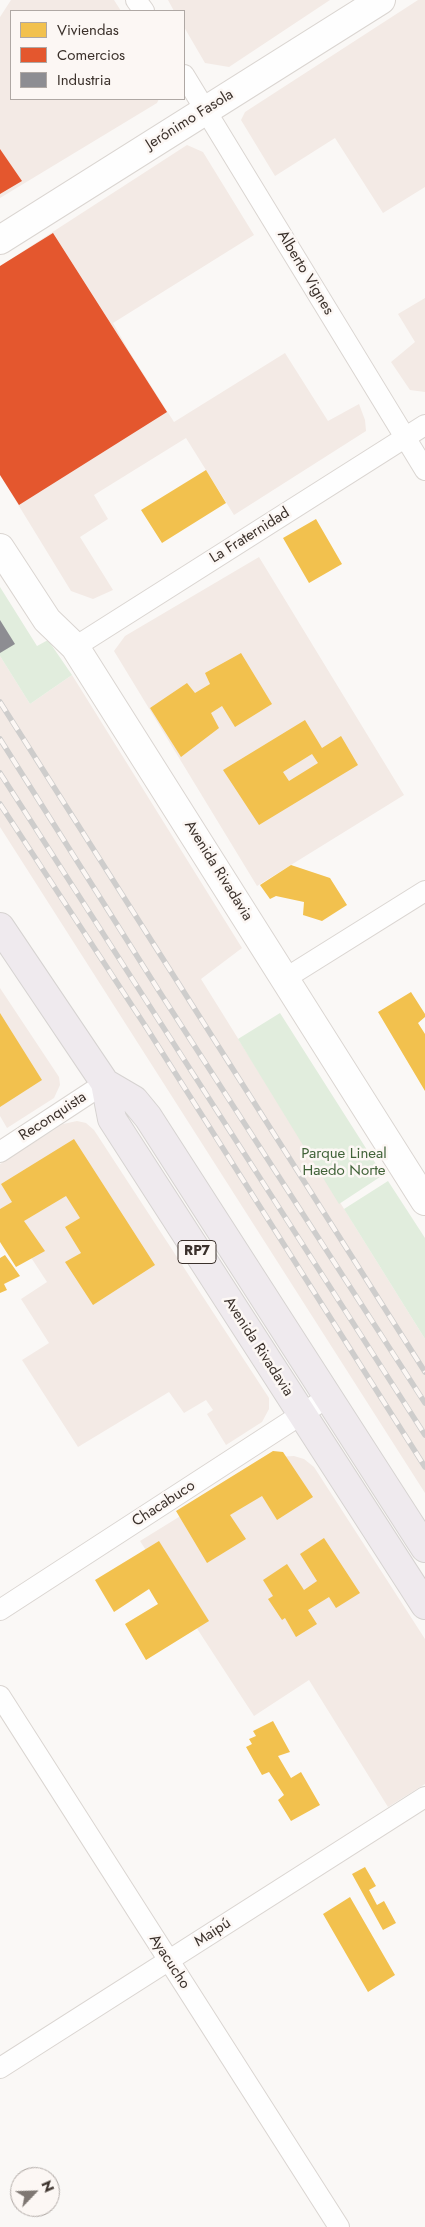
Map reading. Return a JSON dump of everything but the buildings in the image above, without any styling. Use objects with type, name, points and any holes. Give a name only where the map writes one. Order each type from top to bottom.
[{"type":"main road","name":"Avenida Rivadavia","points":[[0,927],[106,1083],[134,1100],[148,1117],[425,1548]]},
{"type":"main road","name":"Avenida Rivadavia","points":[[106,1083],[112,1119],[425,1605]]},
{"type":"street","name":"Jerónimo Fasola","points":[[0,240],[381,0]]},
{"type":"street","name":"Alberto Vignes","points":[[185,77],[425,470]]},
{"type":"street","name":"La Fraternidad","points":[[75,647],[425,425]]},
{"type":"street","name":"Avenida Rivadavia","points":[[0,548],[47,620],[75,647],[286,978],[425,1201]]},
{"type":"street","points":[[286,978],[425,891]]},
{"type":"street","name":"Reconquista","points":[[0,1152],[106,1083]]},
{"type":"street","name":"Chacabuco","points":[[0,1610],[328,1397]]},
{"type":"street","name":"Ayacucho","points":[[0,1696],[168,1962],[339,2227]]},
{"type":"street","name":"Maipú","points":[[0,2068],[425,1797]]},
{"type":"shaded area","points":[[11,0],[114,0],[120,10],[10,10],[10,100],[158,100],[157,103],[0,198],[0,17]]},
{"type":"shaded area","points":[[168,0],[330,0],[229,67],[205,63],[185,29],[185,10],[173,10]]},
{"type":"shaded area","points":[[418,0],[425,0],[425,187],[383,213],[335,138],[275,176],[241,120],[245,112]]},
{"type":"shaded area","points":[[187,145],[203,152],[254,235],[113,323],[129,351],[174,422],[285,353],[328,421],[359,404],[365,420],[366,431],[234,515],[186,438],[94,495],[108,519],[80,537],[113,590],[93,599],[71,591],[0,475],[0,266]]},
{"type":"shaded area","points":[[425,298],[425,392],[410,390],[391,362],[415,342],[398,314]]},
{"type":"shaded area","points":[[259,557],[404,795],[257,886],[114,651],[125,636]]},
{"type":"shaded area","points":[[0,656],[30,704],[72,675],[242,948],[201,979],[425,1339],[425,1493],[0,827]]},
{"type":"shaded area","points":[[0,988],[59,1077],[60,1085],[54,1098],[7,1128],[0,1116]]},
{"type":"shaded area","points":[[77,1121],[86,1123],[94,1130],[269,1398],[269,1409],[262,1422],[226,1445],[207,1414],[213,1410],[206,1400],[184,1413],[169,1392],[78,1447],[22,1360],[49,1343],[21,1299],[47,1282],[0,1210],[0,1164],[63,1124]]},
{"type":"shaded area","points":[[294,1456],[304,1459],[314,1467],[425,1639],[425,1784],[388,1807],[309,1680],[254,1716],[140,1541],[276,1457]]},
{"type":"green space","points":[[0,587],[37,646],[48,640],[72,675],[30,704],[0,656]]},
{"type":"green space","name":"Parque Lineal Haedo Norte","points":[[280,1013],[383,1175],[339,1204],[238,1039]]},
{"type":"green space","name":"Parque Lineal Haedo Norte","points":[[388,1181],[425,1238],[425,1339],[344,1209]]},
{"type":"railway","points":[[0,702],[425,1372]]},
{"type":"railway","points":[[0,739],[159,991],[425,1403]]},
{"type":"railway","points":[[0,773],[425,1435]]},
{"type":"railway","points":[[0,804],[146,1027],[425,1467]]}]
